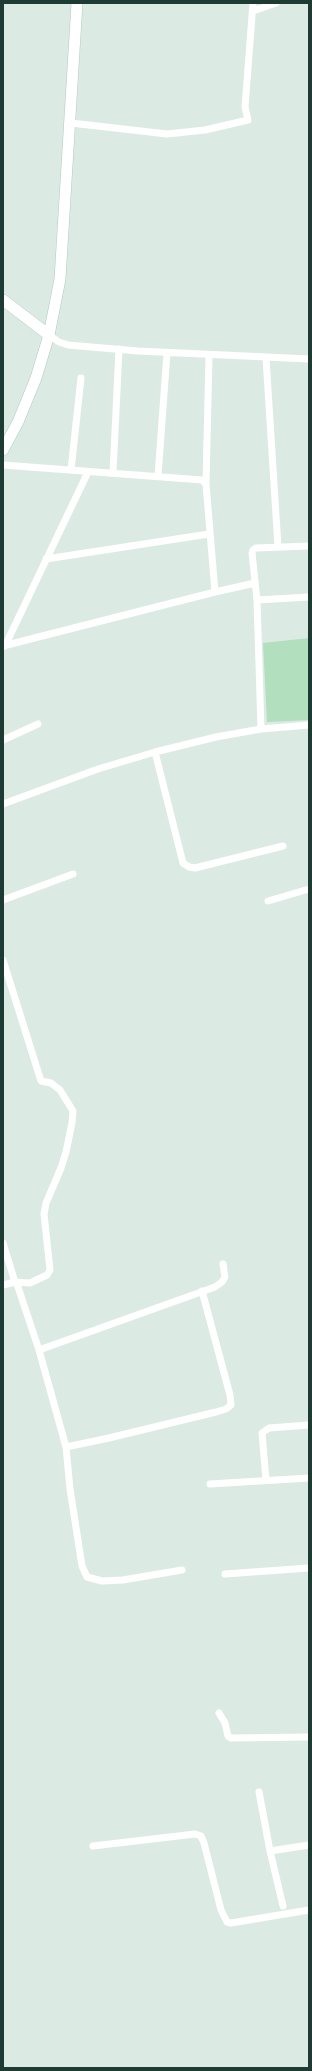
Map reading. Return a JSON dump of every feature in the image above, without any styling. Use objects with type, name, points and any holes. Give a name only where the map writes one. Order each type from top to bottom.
[{"type":"main road","points":[[3,450],[18,422],[36,378],[49,335],[60,272],[71,123],[77,3]]},
{"type":"main road","points":[[3,300],[49,335]]},
{"type":"street","points":[[71,123],[167,134],[205,130],[248,120],[245,107],[253,3]]},
{"type":"street","points":[[253,11],[276,3]]},
{"type":"street","points":[[49,335],[59,342],[68,345],[209,355],[309,359]]},
{"type":"street","points":[[113,473],[119,349]]},
{"type":"street","points":[[158,476],[167,352]]},
{"type":"street","points":[[209,355],[206,484],[215,592]]},
{"type":"street","points":[[266,358],[278,547]]},
{"type":"street","points":[[71,470],[80,378]]},
{"type":"street","points":[[3,465],[198,479],[204,481],[206,484]]},
{"type":"street","points":[[4,646],[88,472]]},
{"type":"street","points":[[46,559],[209,534]]},
{"type":"street","points":[[261,729],[257,600],[252,553],[253,550],[278,547],[309,546]]},
{"type":"street","points":[[4,646],[255,583]]},
{"type":"street","points":[[257,600],[309,597]]},
{"type":"street","points":[[3,740],[38,724]]},
{"type":"street","points":[[3,804],[98,769],[155,752],[216,737],[261,729],[309,725]]},
{"type":"street","points":[[155,752],[183,863],[189,867],[195,868],[283,846]]},
{"type":"street","points":[[3,900],[73,874]]},
{"type":"street","points":[[268,900],[309,889]]},
{"type":"street","points":[[3,960],[41,1081],[51,1083],[60,1090],[73,1111],[66,1152],[46,1203],[44,1214],[50,1270],[48,1275],[40,1280],[25,1284],[15,1282],[3,1285]]},
{"type":"street","points":[[3,1243],[39,1350],[66,1447],[70,1489],[82,1566],[87,1576],[102,1581],[123,1580],[182,1570]]},
{"type":"street","points":[[39,1350],[202,1292],[222,1282],[225,1277],[223,1264]]},
{"type":"street","points":[[66,1447],[216,1412],[226,1409],[231,1405],[230,1395],[202,1292]]},
{"type":"street","points":[[266,1480],[262,1433],[269,1428],[309,1425]]},
{"type":"street","points":[[210,1484],[309,1478]]},
{"type":"street","points":[[225,1574],[309,1568]]},
{"type":"street","points":[[219,1713],[225,1723],[228,1736],[231,1738],[309,1737]]},
{"type":"street","points":[[259,1792],[270,1851],[283,1906]]},
{"type":"street","points":[[93,1846],[196,1834],[201,1836],[204,1842],[221,1910],[227,1922],[231,1923],[309,1910]]},
{"type":"street","points":[[270,1851],[309,1845]]},
{"type":"green space","points":[[309,638],[309,720],[267,722],[263,643]]}]
